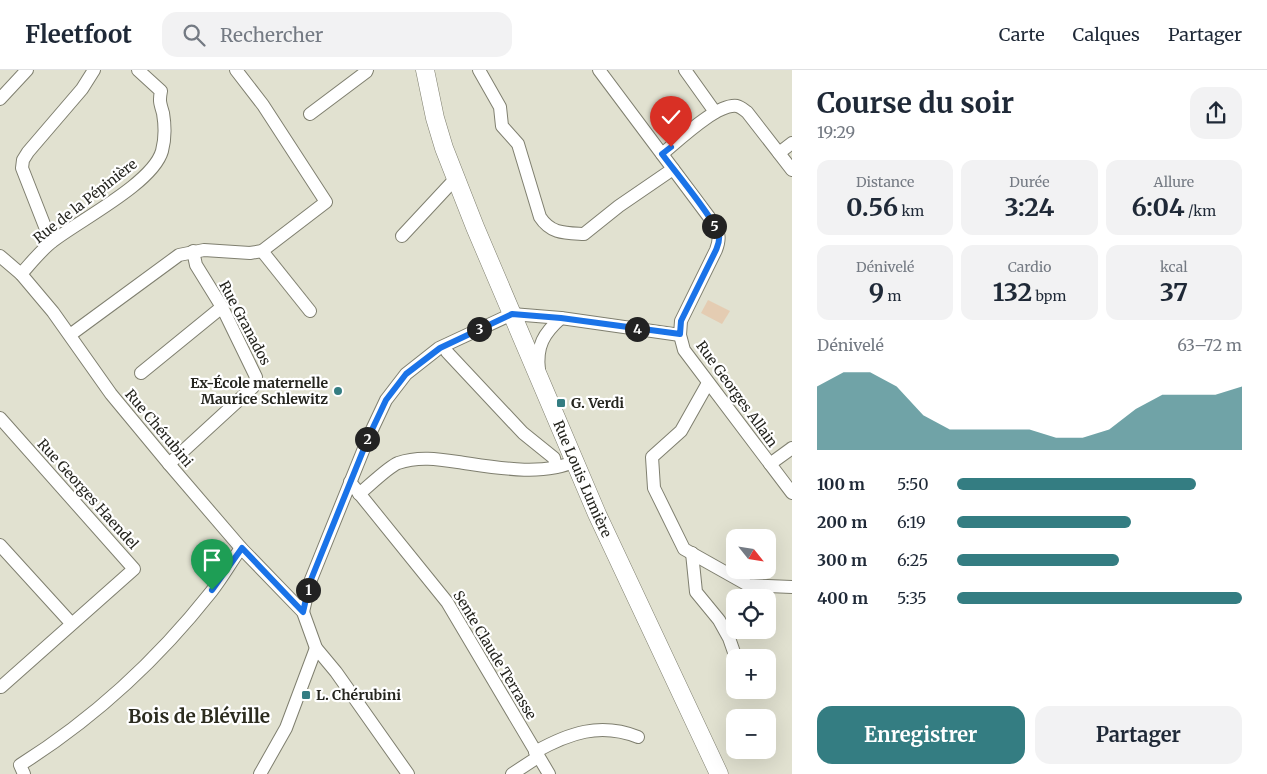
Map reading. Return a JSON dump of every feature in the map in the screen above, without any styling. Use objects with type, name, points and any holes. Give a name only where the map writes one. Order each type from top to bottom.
[{"type":"main road","name":"Rue Louis Lumière","points":[[425,70],[435,118],[456,178],[512,314],[526,343],[540,383],[576,461],[597,514],[719,774]]},
{"type":"street","points":[[0,100],[27,70]]},
{"type":"street","points":[[51,242],[22,168],[23,160],[82,90],[94,70]]},
{"type":"street","name":"Rue de la Pépinière","points":[[21,274],[51,242],[120,195],[148,171],[161,154],[164,141],[164,120],[159,102],[161,91],[138,70]]},
{"type":"street","points":[[70,335],[179,255],[204,250],[250,253],[262,251],[326,202],[262,105],[236,70]]},
{"type":"street","points":[[310,114],[367,70]]},
{"type":"street","points":[[479,70],[500,107],[502,126],[518,144],[540,217],[545,226],[556,232],[584,234],[619,206],[673,169]]},
{"type":"street","points":[[599,70],[719,233],[716,250],[681,321],[680,334]]},
{"type":"street","points":[[684,70],[715,112]]},
{"type":"street","points":[[662,154],[715,112],[727,107],[738,106],[748,112],[792,170]]},
{"type":"street","points":[[779,153],[792,143]]},
{"type":"street","points":[[402,236],[456,178]]},
{"type":"street","name":"Rue Granados","points":[[169,464],[253,387],[256,377],[222,307],[196,265],[193,251]]},
{"type":"street","points":[[262,251],[310,310]]},
{"type":"street","name":"Rue Chérubini","points":[[0,256],[21,274],[53,312],[111,394],[169,464],[242,548],[303,612]]},
{"type":"street","points":[[141,373],[222,307]]},
{"type":"street","points":[[408,774],[336,672],[316,648],[303,612],[310,582],[369,436],[386,400],[406,374],[440,348],[512,314]]},
{"type":"street","name":"Rue Georges Allain","points":[[512,314],[561,318],[680,334],[684,350],[792,492]]},
{"type":"street","points":[[540,383],[538,361],[540,348],[544,336],[561,318]]},
{"type":"street","points":[[447,352],[523,433],[554,458],[556,467]]},
{"type":"street","points":[[708,383],[681,431],[652,457],[654,488],[684,549],[748,585],[792,587]]},
{"type":"street","name":"Rue Georges Haendel","points":[[0,418],[134,569],[0,686]]},
{"type":"street","points":[[770,464],[792,448]]},
{"type":"street","points":[[359,494],[397,464],[425,458],[496,468],[544,469],[565,466],[576,461]]},
{"type":"street","name":"Sente Claude Terrasse","points":[[350,482],[447,602],[549,774]]},
{"type":"street","points":[[0,545],[71,623]]},
{"type":"street","points":[[22,769],[86,718],[150,661],[181,628],[212,590],[242,548]]},
{"type":"street","points":[[692,553],[696,592],[719,620],[733,649]]},
{"type":"street","points":[[260,774],[286,728],[316,648]]},
{"type":"street","points":[[512,774],[555,741],[579,733],[602,729],[622,730],[638,737]]},
{"type":"shaded area","points":[[708,300],[730,311],[722,324],[701,313]]},
{"type":"place","name":"Ex-École maternelle Maurice Schlewitz","points":[[338,391]]},
{"type":"place","name":"G. Verdi","points":[[561,403]]},
{"type":"place","name":"L. Chérubini","points":[[306,695]]},
{"type":"district","name":"Bois de Bléville","points":[[199,716]]},
{"type":"route","points":[[212,590],[242,548],[303,612],[310,582],[369,436],[386,400],[406,374],[440,348],[500,318],[512,314],[561,318],[680,334],[681,321],[716,250],[719,242],[719,233],[662,154],[671,147]]}]
